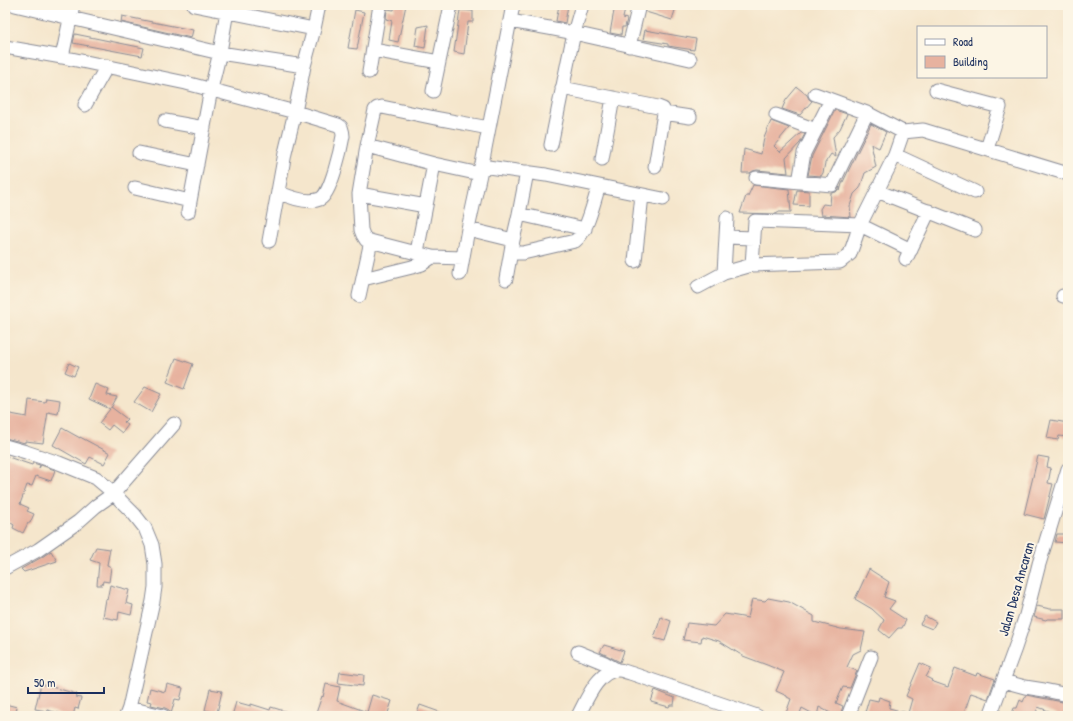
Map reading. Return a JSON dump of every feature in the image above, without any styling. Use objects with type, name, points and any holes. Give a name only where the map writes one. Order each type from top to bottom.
[{"type":"street","points":[[15,5],[72,11],[220,52],[304,66]]},
{"type":"street","points":[[194,5],[227,8],[314,29]]},
{"type":"street","points":[[269,241],[285,153],[319,5]]},
{"type":"street","points":[[369,72],[380,5]]},
{"type":"street","points":[[433,91],[451,5]]},
{"type":"street","points":[[460,274],[513,5]]},
{"type":"street","points":[[551,145],[574,33],[582,5]]},
{"type":"street","points":[[629,46],[639,5]]},
{"type":"street","points":[[135,188],[189,207],[211,89],[220,52],[227,8]]},
{"type":"street","points":[[62,57],[72,11]]},
{"type":"street","points":[[510,21],[574,33],[690,59]]},
{"type":"street","points":[[5,47],[179,81],[341,126],[343,135],[339,153],[333,176],[323,197],[318,200],[311,201],[290,197],[278,192]]},
{"type":"street","points":[[372,50],[439,62]]},
{"type":"street","points":[[85,105],[107,66]]},
{"type":"street","points":[[562,88],[663,109],[664,113],[655,167]]},
{"type":"street","points":[[936,90],[1000,107],[987,150]]},
{"type":"street","points":[[815,94],[867,113],[903,132],[923,130],[1068,174]]},
{"type":"street","points":[[602,159],[613,98]]},
{"type":"street","points":[[799,182],[804,153],[831,100]]},
{"type":"street","points":[[463,258],[432,257],[366,240],[364,238],[361,230],[359,194],[367,146],[375,110],[382,107],[489,128]]},
{"type":"street","points":[[664,113],[690,117]]},
{"type":"street","points":[[756,178],[832,185],[867,113]]},
{"type":"street","points":[[776,115],[816,130]]},
{"type":"street","points":[[165,121],[204,128]]},
{"type":"street","points":[[698,287],[724,273],[752,265],[840,262],[850,254],[860,225],[895,155],[903,132]]},
{"type":"street","points":[[367,146],[434,164],[481,170],[527,172],[663,199]]},
{"type":"street","points":[[139,153],[197,165]]},
{"type":"street","points":[[895,155],[975,192]]},
{"type":"street","points":[[417,252],[434,164]]},
{"type":"street","points":[[506,278],[527,172]]},
{"type":"street","points":[[511,253],[523,252],[575,241],[580,238],[585,229],[598,186]]},
{"type":"street","points":[[877,191],[975,230]]},
{"type":"street","points":[[359,194],[426,206]]},
{"type":"street","points":[[635,261],[642,195]]},
{"type":"street","points":[[752,265],[755,221],[860,225],[908,255],[928,211]]},
{"type":"street","points":[[519,214],[585,229]]},
{"type":"street","points":[[724,273],[727,218]]},
{"type":"street","points":[[468,229],[513,240]]},
{"type":"street","points":[[726,237],[754,238]]},
{"type":"street","points":[[359,296],[371,241]]},
{"type":"street","points":[[363,279],[422,264],[432,257]]},
{"type":"street","points":[[5,568],[38,550],[78,522],[111,492],[174,424]]},
{"type":"street","points":[[5,446],[59,463],[96,478],[134,514],[145,528],[152,545],[155,564],[155,587],[128,712],[163,716]]},
{"type":"street","name":"Jalan Desa Ancaran","points":[[990,716],[1016,648],[1039,564],[1067,473]]},
{"type":"street","points":[[578,652],[605,663],[617,670],[758,716]]},
{"type":"street","points":[[848,716],[871,657]]},
{"type":"street","points":[[578,716],[599,680],[607,673],[617,670]]},
{"type":"street","points":[[1003,681],[1068,695]]},
{"type":"building","points":[[395,5],[406,5],[398,42],[389,40],[392,21],[386,19],[387,9],[394,10]]},
{"type":"building","points":[[559,5],[568,5],[565,23],[556,21]]},
{"type":"building","points":[[615,5],[626,5],[623,18],[627,19],[625,27],[622,27],[621,35],[610,33]]},
{"type":"building","points":[[647,5],[668,5],[676,7],[672,20],[646,12]]},
{"type":"building","points":[[355,10],[364,12],[357,49],[348,48]]},
{"type":"building","points":[[460,10],[473,11],[473,22],[468,22],[464,54],[454,52]]},
{"type":"building","points":[[122,16],[193,30],[191,38],[121,22]]},
{"type":"building","points":[[428,25],[425,48],[415,46],[418,27]]},
{"type":"building","points":[[645,30],[696,39],[694,50],[643,40]]},
{"type":"building","points":[[75,34],[144,48],[142,56],[73,43]]},
{"type":"building","points":[[797,87],[812,101],[800,115],[782,109],[786,100]]},
{"type":"building","points":[[835,110],[847,114],[840,129],[833,137],[836,157],[831,154],[825,163],[821,176],[808,175],[812,156]]},
{"type":"building","points":[[771,121],[789,128],[774,146],[780,152],[801,133],[805,134],[800,143],[786,158],[788,173],[757,170],[750,173],[742,173],[744,149],[761,154],[764,138]]},
{"type":"building","points":[[871,124],[886,132],[879,148],[871,144],[876,167],[865,173],[860,188],[854,194],[850,206],[851,217],[821,215],[820,209],[823,204],[830,205],[831,193],[836,192],[840,187],[840,191]]},
{"type":"building","points":[[753,185],[789,189],[791,212],[779,212],[776,214],[740,213],[746,196],[748,196]]},
{"type":"building","points":[[797,190],[809,191],[809,206],[794,205]]},
{"type":"building","points":[[176,358],[193,364],[184,389],[167,382]]},
{"type":"building","points":[[69,363],[78,367],[74,376],[65,372]]},
{"type":"building","points":[[95,384],[109,390],[107,395],[117,397],[111,407],[127,419],[124,422],[128,425],[122,433],[112,425],[108,430],[99,423],[110,409],[89,399]]},
{"type":"building","points":[[145,387],[161,394],[151,412],[134,402]]},
{"type":"building","points":[[46,398],[60,400],[58,414],[48,412],[43,443],[25,441],[25,443],[5,438],[5,413],[27,417],[29,400],[45,402]]},
{"type":"building","points":[[1051,420],[1068,423],[1068,437],[1059,436],[1058,440],[1047,438]]},
{"type":"building","points":[[62,428],[110,453],[104,464],[90,457],[86,464],[53,445]]},
{"type":"building","points":[[5,456],[32,465],[33,463],[40,465],[39,468],[41,465],[55,470],[51,481],[36,476],[32,486],[27,485],[20,504],[29,508],[27,511],[34,514],[23,533],[13,528],[14,525],[5,519]]},
{"type":"building","points":[[1038,456],[1049,458],[1047,467],[1051,468],[1048,483],[1053,484],[1044,519],[1024,514]]},
{"type":"building","points":[[1057,534],[1068,534],[1068,543],[1055,542]]},
{"type":"building","points":[[96,547],[110,549],[107,565],[111,567],[109,582],[103,581],[102,585],[97,585],[99,563],[90,560]]},
{"type":"building","points":[[51,551],[57,561],[24,572],[21,569],[42,557]]},
{"type":"building","points":[[869,569],[889,582],[884,597],[895,601],[889,609],[906,620],[902,628],[898,628],[889,638],[879,630],[884,620],[872,609],[855,599]]},
{"type":"building","points":[[110,585],[129,590],[126,603],[133,605],[131,615],[119,612],[118,620],[103,617]]},
{"type":"building","points":[[768,598],[789,602],[814,616],[814,622],[841,629],[865,632],[861,650],[853,654],[847,667],[857,671],[850,688],[843,687],[836,703],[843,706],[840,716],[836,716],[819,707],[817,716],[802,708],[799,716],[785,716],[791,699],[776,691],[784,672],[743,656],[719,641],[702,636],[701,642],[683,640],[687,623],[714,626],[725,614],[748,618],[752,599],[765,601]]},
{"type":"building","points":[[1037,606],[1050,609],[1064,609],[1064,619],[1046,620],[1034,617]]},
{"type":"building","points":[[925,616],[936,622],[932,629],[920,624]]},
{"type":"building","points":[[661,617],[671,621],[665,641],[654,638]]},
{"type":"building","points":[[604,645],[624,651],[620,662],[600,652]]},
{"type":"building","points":[[920,663],[931,668],[926,677],[932,680],[931,681],[948,687],[955,668],[976,676],[977,673],[995,679],[988,699],[971,693],[963,716],[864,716],[869,699],[878,701],[879,697],[890,701],[889,708],[908,713],[912,699],[906,696]]},
{"type":"building","points":[[340,672],[364,675],[363,686],[338,683]]},
{"type":"building","points":[[41,684],[77,694],[76,697],[81,698],[78,709],[75,708],[73,716],[35,709]]},
{"type":"building","points":[[167,684],[183,688],[180,700],[175,699],[171,714],[169,710],[151,705],[152,702],[147,701],[150,688],[165,692]]},
{"type":"building","points":[[326,684],[340,687],[337,701],[367,712],[372,695],[392,701],[387,716],[315,716],[322,696],[323,697]]},
{"type":"building","points":[[210,689],[222,691],[217,713],[205,710]]},
{"type":"building","points":[[655,690],[675,698],[674,705],[670,705],[669,707],[651,702]]},
{"type":"building","points":[[1026,695],[1068,703],[1068,716],[1062,716],[1038,707],[1035,716],[1011,716],[1014,708],[1017,708],[1020,700],[1023,702]]},
{"type":"building","points":[[236,702],[251,706],[251,704],[270,710],[271,707],[294,714],[294,716],[232,716]]},
{"type":"building","points":[[5,704],[17,707],[15,716],[5,716]]},
{"type":"building","points":[[420,705],[448,715],[448,716],[416,716]]}]
